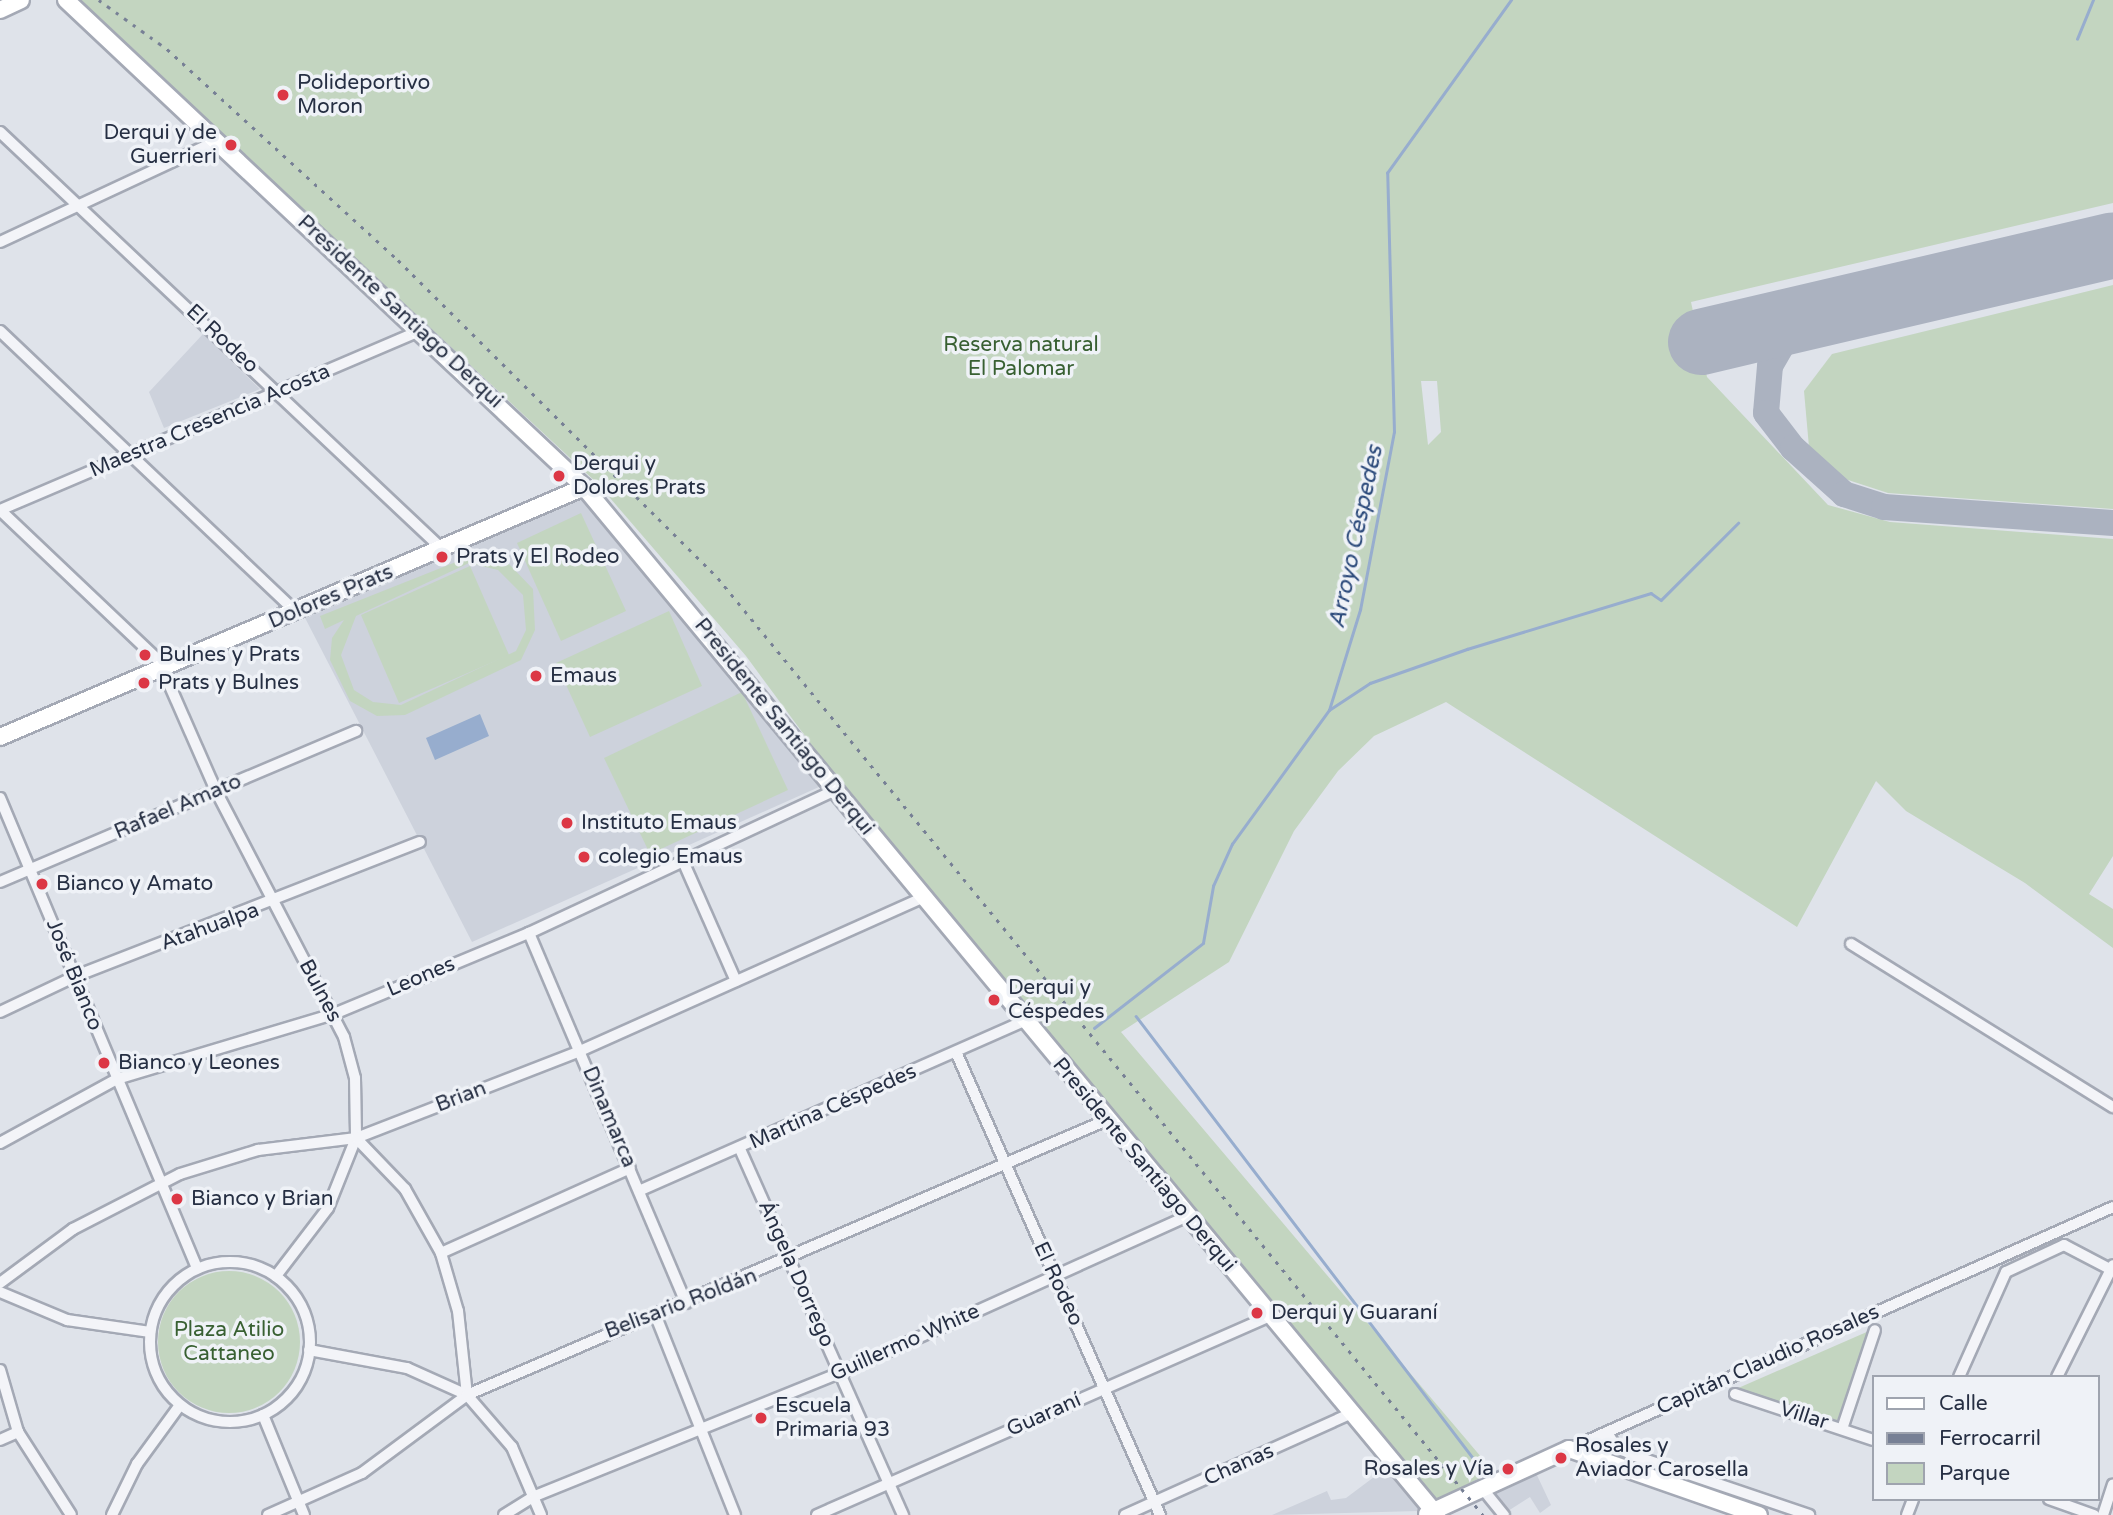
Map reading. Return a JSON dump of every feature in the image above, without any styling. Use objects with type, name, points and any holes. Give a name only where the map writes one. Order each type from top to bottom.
[{"type":"street","points":[[0,10],[21,0]]},
{"type":"street","name":"Presidente Santiago Derqui","points":[[66,0],[584,487],[1432,1513]]},
{"type":"street","name":"El Rodeo","points":[[0,132],[442,549]]},
{"type":"street","points":[[0,242],[217,141]]},
{"type":"street","points":[[0,331],[296,612]]},
{"type":"street","name":"Maestra Cresencia Acosta","points":[[0,510],[420,331]]},
{"type":"street","name":"Dolores Prats","points":[[0,737],[584,487]]},
{"type":"street","name":"Bulnes","points":[[0,510],[162,668],[216,791],[334,1014],[355,1078],[356,1138]]},
{"type":"street","name":"Rafael Amato","points":[[0,882],[356,731]]},
{"type":"street","name":"Leones","points":[[0,1143],[117,1079],[334,1014],[529,933],[835,790]]},
{"type":"street","name":"José Bianco","points":[[0,797],[197,1268]]},
{"type":"street","name":"Atahualpa","points":[[0,1012],[76,976],[274,904],[420,842]]},
{"type":"street","points":[[683,861],[736,981]]},
{"type":"street","name":"Brian","points":[[0,1283],[47,1245],[162,1182],[258,1150],[356,1138],[580,1051],[924,897]]},
{"type":"street","name":"Dinamarca","points":[[529,933],[641,1190],[686,1303]]},
{"type":"street","points":[[1852,944],[2113,1107]]},
{"type":"street","name":"Martina Céspedes","points":[[641,1190],[740,1149],[1025,1021]]},
{"type":"street","name":"El Rodeo","points":[[956,1052],[1160,1515]]},
{"type":"street","name":"Belisario Roldán","points":[[268,1515],[299,1503],[379,1463],[467,1395],[655,1314],[789,1261],[1108,1119]]},
{"type":"street","points":[[276,1276],[328,1208],[356,1138],[405,1189],[441,1253],[458,1311],[467,1395]]},
{"type":"street","name":"Ángela Dorrego","points":[[740,1149],[903,1515]]},
{"type":"street","points":[[441,1253],[630,1168]]},
{"type":"street","name":"Capitán Claudio Rosales","points":[[1432,1513],[1482,1488],[2113,1207]]},
{"type":"street","name":"Guillermo White","points":[[505,1515],[535,1496],[702,1431],[840,1373],[1187,1216]]},
{"type":"street","points":[[1960,1375],[2006,1272],[2064,1245],[2112,1267],[2058,1375]]},
{"type":"street","points":[[237,1262],[276,1276],[303,1309],[309,1350],[295,1389],[262,1415],[220,1422],[180,1405],[162,1385],[150,1332],[166,1295],[197,1268],[237,1262]]},
{"type":"street","points":[[0,1292],[67,1320],[150,1332]]},
{"type":"street","points":[[655,1314],[735,1515]]},
{"type":"street","name":"Guaraní","points":[[817,1515],[1270,1316]]},
{"type":"street","points":[[1842,1429],[1875,1331]]},
{"type":"street","points":[[309,1350],[407,1368],[467,1395],[512,1447],[541,1515]]},
{"type":"street","points":[[0,1370],[18,1432],[71,1515]]},
{"type":"street","name":"Villar","points":[[1735,1394],[1871,1439]]},
{"type":"street","points":[[112,1515],[137,1464],[180,1405]]},
{"type":"street","name":"Chanas","points":[[1125,1515],[1352,1413]]},
{"type":"street","points":[[262,1415],[304,1515]]},
{"type":"street","points":[[0,1440],[18,1432]]},
{"type":"street","points":[[1607,1432],[1615,1446],[1635,1456],[1810,1515]]},
{"type":"street","points":[[1569,1449],[1735,1512],[1759,1515]]},
{"type":"street","points":[[2103,1515],[2113,1485]]},
{"type":"street","points":[[1482,1488],[1504,1515]]},
{"type":"street","points":[[2055,1501],[2094,1515]]},
{"type":"shaded area","points":[[203,334],[260,389],[164,428],[149,392]]},
{"type":"shaded area","name":"Emaus","points":[[572,498],[595,503],[823,778],[819,787],[472,942],[302,612]]},
{"type":"shaded area","points":[[1390,1465],[1420,1504],[1418,1511],[1272,1515],[1327,1491],[1331,1500],[1346,1498]]},
{"type":"shaded area","points":[[1535,1471],[1551,1505],[1540,1513],[1530,1497],[1508,1511],[1495,1491]]},
{"type":"green space","name":"Reserva natural El Palomar","points":[[78,0],[2113,0],[2113,203],[1691,302],[1707,377],[1828,505],[1890,522],[2113,539],[2113,856],[2089,894],[2113,909],[2113,948],[2025,883],[1906,811],[1876,781],[1797,927],[1446,702],[1374,736],[1338,771],[1294,831],[1229,962],[1121,1032],[1493,1471],[1436,1501],[839,782],[746,656],[598,484]],"holes":[[[1421,381],[1437,381],[1441,432],[1428,445]]]},
{"type":"green space","points":[[2113,285],[2113,509],[1888,493],[1842,478],[1809,447],[1804,391],[1832,354]]},
{"type":"green space","points":[[581,513],[626,611],[561,641],[517,543]]},
{"type":"green space","points":[[476,554],[505,560],[533,589],[535,630],[521,660],[405,715],[377,716],[350,701],[330,660],[332,638],[344,620],[325,629],[320,616]],"holes":[[[469,563],[498,570],[523,595],[526,630],[516,651],[401,705],[373,702],[354,690],[341,655],[356,616]]]},
{"type":"green space","points":[[470,566],[509,655],[399,703],[361,615]]},
{"type":"green space","points":[[669,611],[702,686],[590,737],[556,663]]},
{"type":"green space","points":[[742,692],[788,790],[650,854],[604,758]]},
{"type":"green space","name":"Plaza Atilio Cattaneo","points":[[229,1271],[256,1276],[279,1292],[295,1315],[300,1342],[295,1369],[279,1392],[256,1408],[229,1413],[202,1408],[179,1392],[163,1369],[158,1342],[163,1315],[179,1292],[202,1276]]},
{"type":"green space","points":[[1869,1331],[1837,1421],[1736,1389]]},
{"type":"water","points":[[480,714],[489,736],[435,760],[426,738]]},
{"type":"waterway","name":"Arroyo Céspedes","points":[[1094,1028],[1203,943],[1213,886],[1232,844],[1329,710],[1360,610],[1394,432],[1387,173],[1511,0]]},
{"type":"waterway","points":[[2077,39],[2093,0]]},
{"type":"waterway","points":[[1329,710],[1370,683],[1467,649],[1651,593],[1661,600],[1738,523]]},
{"type":"waterway","points":[[1136,1016],[1483,1471]]},
{"type":"taxiway","points":[[1797,319],[1770,366],[1766,413],[1793,448],[1844,494],[1884,507],[2113,523]]},
{"type":"runway","points":[[1701,342],[2113,245]]},
{"type":"railway","points":[[99,0],[167,49],[398,260],[718,578],[1483,1515]]},
{"type":"place","name":"Polideportivo Moron","points":[[283,95]]},
{"type":"place","name":"Derqui y de Guerrieri","points":[[231,145]]},
{"type":"place","name":"Derqui y Dolores Prats","points":[[559,476]]},
{"type":"place","name":"Prats y El Rodeo","points":[[442,557]]},
{"type":"place","name":"Bulnes y Prats","points":[[145,655]]},
{"type":"place","name":"Emaus","points":[[536,676]]},
{"type":"place","name":"Prats y Bulnes","points":[[144,683]]},
{"type":"place","name":"Instituto Emaus","points":[[567,823]]},
{"type":"place","name":"colegio Emaus","points":[[584,857]]},
{"type":"place","name":"Bianco y Amato","points":[[42,884]]},
{"type":"place","name":"Derqui y Céspedes","points":[[994,1000]]},
{"type":"place","name":"Bianco y Leones","points":[[104,1063]]},
{"type":"place","name":"Bianco y Brian","points":[[177,1199]]},
{"type":"place","name":"Derqui y Guaraní","points":[[1257,1313]]},
{"type":"place","name":"Escuela Primaria 93","points":[[761,1418]]},
{"type":"place","name":"Rosales y Aviador Carosella","points":[[1561,1458]]},
{"type":"place","name":"Rosales y Vía","points":[[1508,1469]]}]
